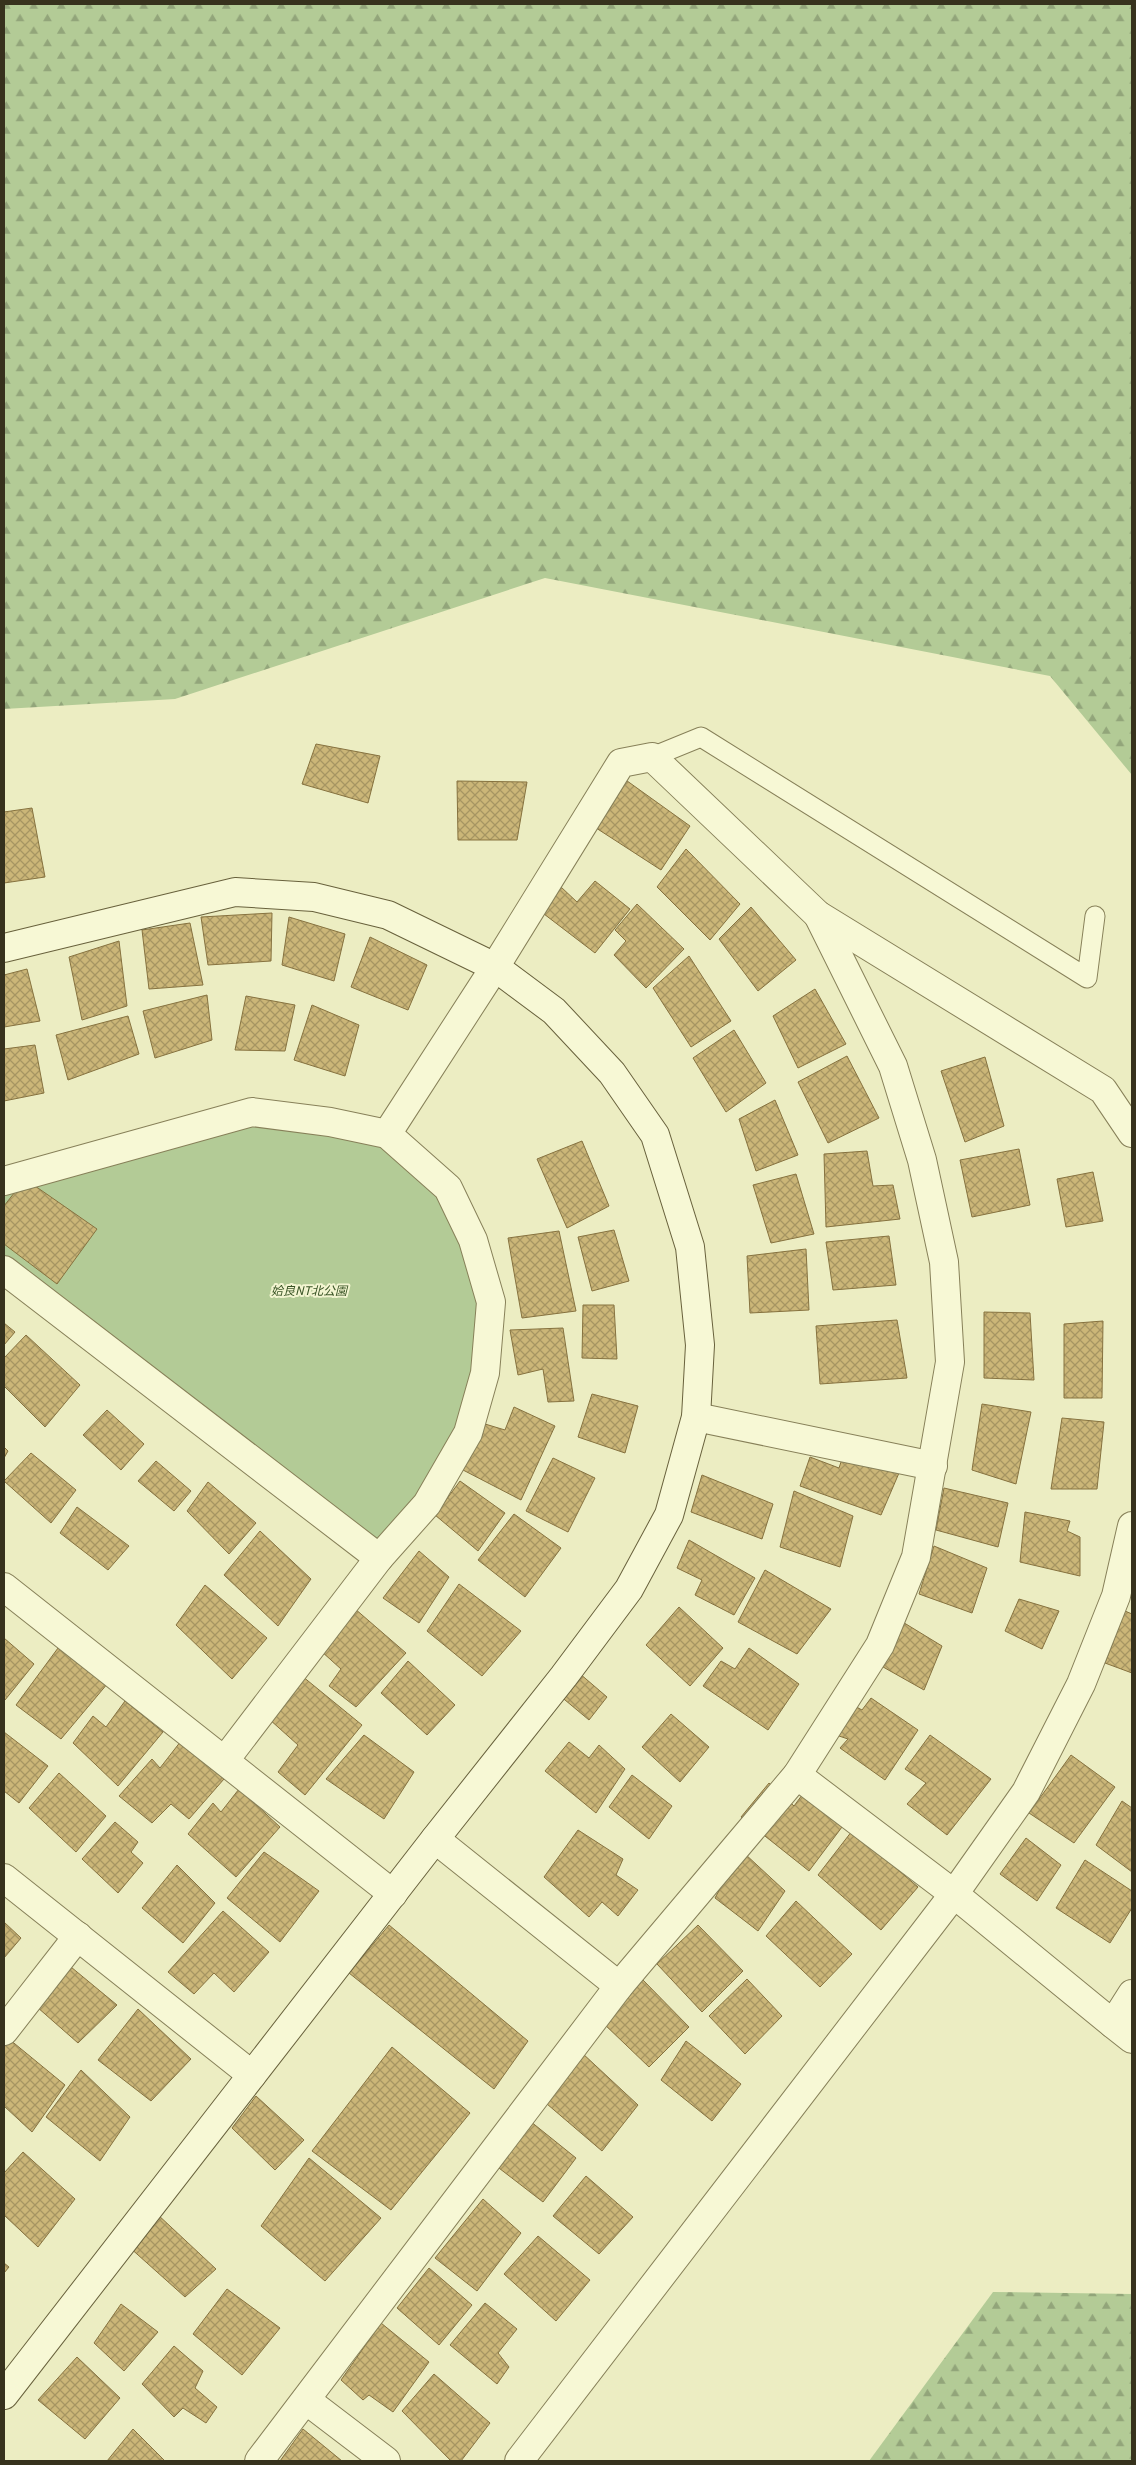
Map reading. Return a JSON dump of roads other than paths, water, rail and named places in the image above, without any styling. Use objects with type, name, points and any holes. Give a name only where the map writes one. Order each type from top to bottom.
[{"type":"street","points":[[387,1134],[495,967],[621,763],[652,757],[818,915],[1103,1090],[1132,1133]]},
{"type":"street","points":[[4,948],[235,892],[314,897],[388,915],[495,967],[554,1011],[612,1072],[655,1135],[690,1247],[700,1345],[696,1417],[669,1515],[629,1589],[564,1676],[434,1839],[4,2395]]},
{"type":"street","points":[[259,2461],[619,1986],[797,1775],[880,1645],[916,1557],[950,1362],[944,1262],[922,1160],[893,1066],[818,915]]},
{"type":"street","points":[[4,1180],[252,1112],[330,1122],[387,1134],[448,1188],[473,1240],[491,1302],[485,1373],[468,1433],[427,1504],[379,1558],[225,1760]]},
{"type":"street","points":[[4,1270],[379,1558]]},
{"type":"street","points":[[696,1417],[933,1466]]},
{"type":"street","points":[[519,2461],[954,1894],[1026,1792],[1081,1684],[1116,1596],[1132,1526]]},
{"type":"street","points":[[4,1587],[393,1894]]},
{"type":"street","points":[[797,1775],[954,1894],[1122,2031],[1132,1994]]},
{"type":"street","points":[[434,1839],[619,1986]]},
{"type":"street","points":[[4,1878],[252,2075]]},
{"type":"street","points":[[4,2031],[78,1936]]},
{"type":"street","points":[[306,2400],[386,2461]]},
{"type":"lane","points":[[652,757],[702,737],[1087,978],[1095,916]]},
{"type":"park label","name":"姶良NT北公園","points":[[309,1291]]}]
